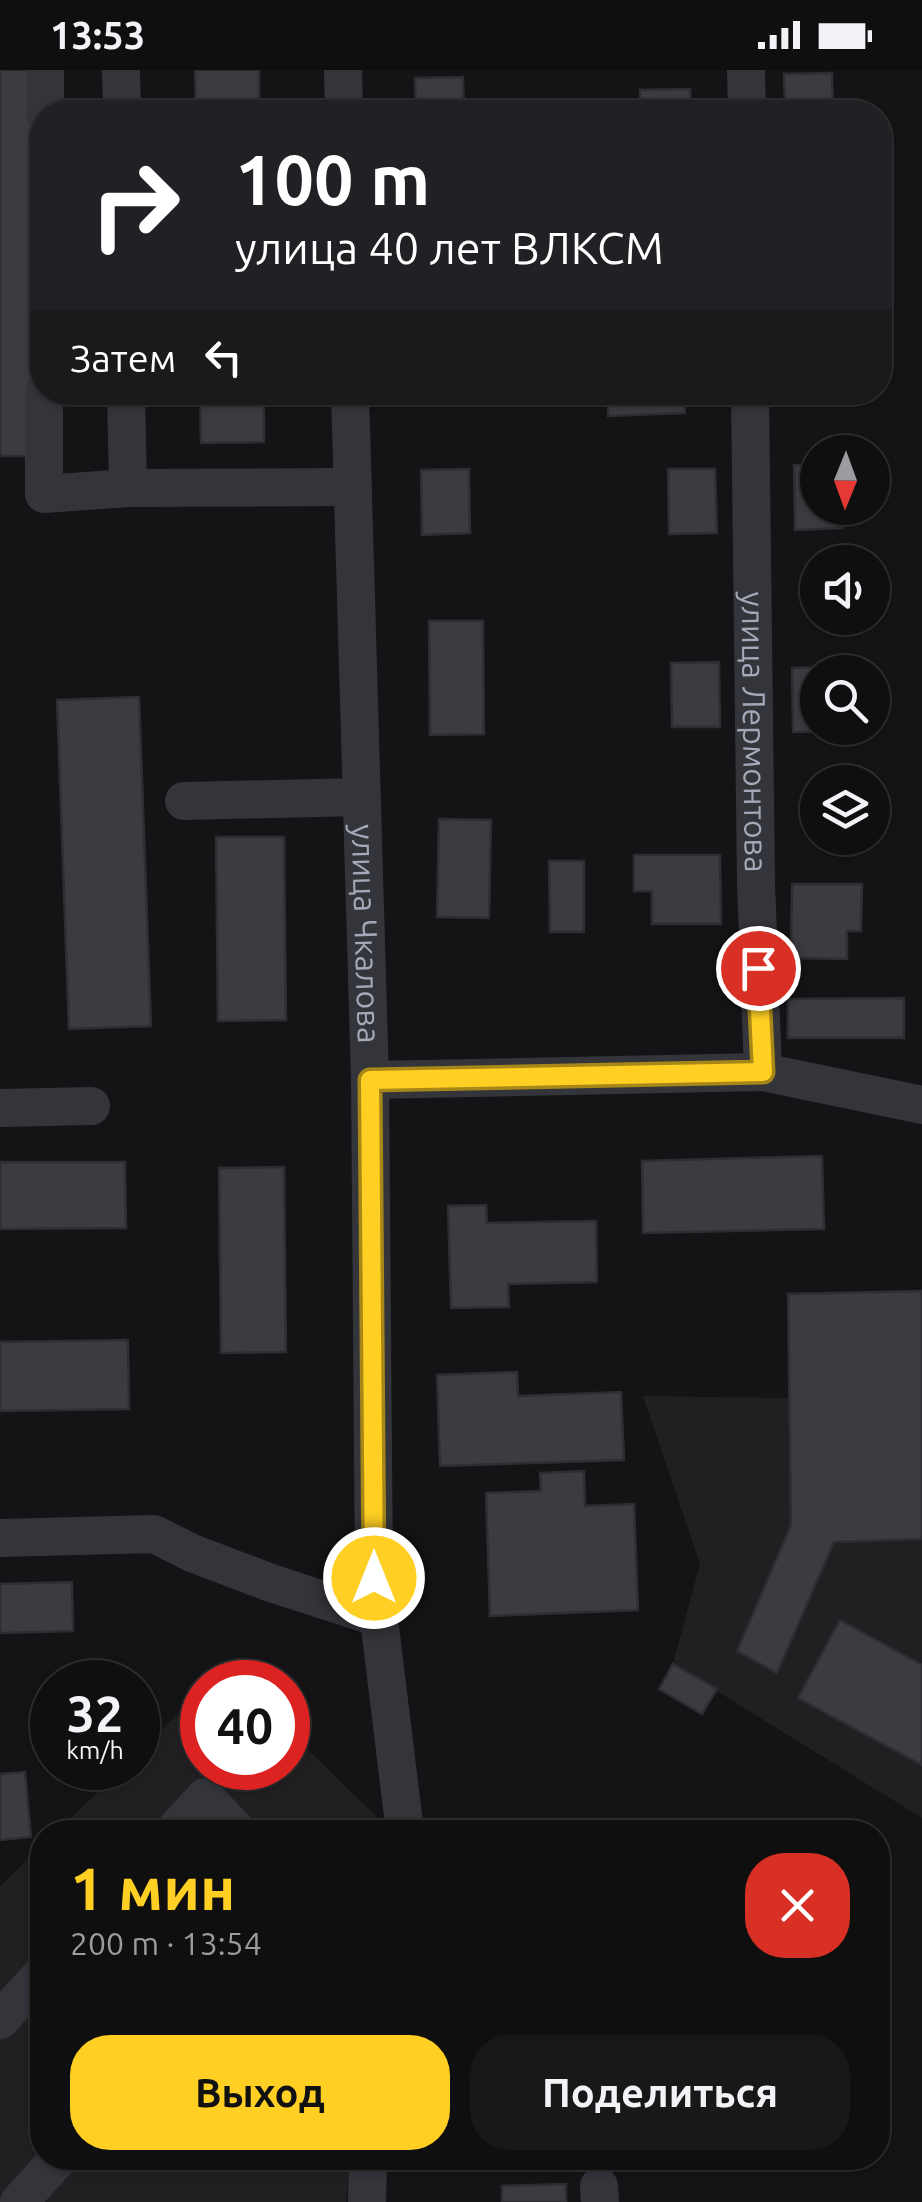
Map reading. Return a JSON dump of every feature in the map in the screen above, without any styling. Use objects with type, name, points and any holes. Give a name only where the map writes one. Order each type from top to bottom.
[{"type":"street","points":[[44,70],[44,100]]},
{"type":"street","points":[[121,70],[122,100]]},
{"type":"street","points":[[343,70],[344,100]]},
{"type":"street","points":[[746,70],[746,100]]},
{"type":"street","points":[[44,405],[44,494],[128,488],[352,487]]},
{"type":"street","points":[[126,405],[128,488]]},
{"type":"street","name":"улица Чкалова","points":[[350,405],[370,1080],[374,1578],[404,1820]]},
{"type":"street","name":"улица Лермонтова","points":[[750,405],[756,883],[763,1072]]},
{"type":"street","points":[[184,802],[360,797]]},
{"type":"street","points":[[370,1080],[763,1072],[922,1105]]},
{"type":"street","points":[[0,1108],[91,1106]]},
{"type":"street","points":[[0,1538],[154,1534],[272,1583],[379,1618]]},
{"type":"street","points":[[184,1820],[206,1797],[227,1820]]},
{"type":"street","points":[[0,2020],[30,1987]]},
{"type":"street","points":[[19,2202],[48,2170]]},
{"type":"street","points":[[368,2170],[368,2202]]},
{"type":"shaded area","points":[[922,1291],[922,1818],[673,1664],[700,1564],[643,1396],[788,1398],[788,1294]]},
{"type":"shaded area","points":[[180,1712],[180,1790],[310,1790],[310,1752],[380,1820],[69,1820],[100,1790],[160,1790],[160,1731]]},
{"type":"shaded area","points":[[30,1857],[30,2170],[349,2170],[346,2202],[0,2202],[0,1887]]},
{"type":"building","points":[[0,70],[34,70],[34,100],[30,100],[30,405],[38,405],[39,456],[0,456]]},
{"type":"building","points":[[195,70],[259,70],[259,100],[196,100]]},
{"type":"building","points":[[832,73],[833,100],[785,100],[784,74]]},
{"type":"building","points":[[463,77],[464,100],[416,100],[415,78]]},
{"type":"building","points":[[690,89],[690,100],[640,100],[640,90]]},
{"type":"building","points":[[200,405],[264,405],[264,442],[201,443]]},
{"type":"building","points":[[608,405],[685,405],[685,413],[608,416]]},
{"type":"building","points":[[794,465],[800,465],[800,525],[843,528],[795,530]]},
{"type":"building","points":[[469,469],[470,533],[422,535],[421,470]]},
{"type":"building","points":[[668,469],[715,469],[717,533],[669,534]]},
{"type":"building","points":[[429,621],[483,621],[484,734],[430,735]]},
{"type":"building","points":[[719,662],[720,727],[672,727],[671,663]]},
{"type":"building","points":[[792,668],[800,668],[800,732],[793,732]]},
{"type":"building","points":[[139,697],[151,1026],[69,1029],[57,700]]},
{"type":"building","points":[[439,819],[491,820],[489,918],[437,917]]},
{"type":"building","points":[[216,837],[284,837],[286,1020],[218,1021]]},
{"type":"building","points":[[634,855],[720,855],[721,924],[652,924],[652,891],[634,891]]},
{"type":"building","points":[[549,861],[584,861],[584,932],[550,932]]},
{"type":"building","points":[[792,884],[862,884],[861,931],[847,931],[847,959],[791,958]]},
{"type":"building","points":[[904,998],[904,1038],[788,1038],[788,999]]},
{"type":"building","points":[[822,1156],[824,1229],[643,1233],[642,1161]]},
{"type":"building","points":[[0,1162],[125,1162],[126,1228],[0,1229]]},
{"type":"building","points":[[284,1167],[286,1352],[221,1353],[219,1168]]},
{"type":"building","points":[[486,1205],[487,1223],[596,1221],[597,1282],[508,1284],[509,1307],[451,1308],[448,1206]]},
{"type":"building","points":[[922,1291],[922,1539],[834,1542],[777,1673],[737,1651],[791,1525],[788,1294]]},
{"type":"building","points":[[128,1340],[129,1409],[0,1411],[0,1342]]},
{"type":"building","points":[[517,1372],[518,1396],[621,1392],[624,1460],[440,1466],[437,1375]]},
{"type":"building","points":[[584,1471],[585,1506],[634,1504],[638,1610],[490,1616],[486,1493],[541,1491],[540,1473]]},
{"type":"building","points":[[72,1582],[73,1631],[0,1633],[0,1584]]},
{"type":"building","points":[[840,1620],[922,1665],[922,1765],[798,1698]]},
{"type":"building","points":[[673,1664],[717,1689],[702,1714],[659,1689]]},
{"type":"building","points":[[25,1772],[30,1837],[0,1840],[0,1774]]},
{"type":"building","points":[[566,2184],[566,2202],[502,2202],[502,2186]]},
{"type":"route","points":[[374,1578],[370,1080],[763,1072],[758,968]]}]
